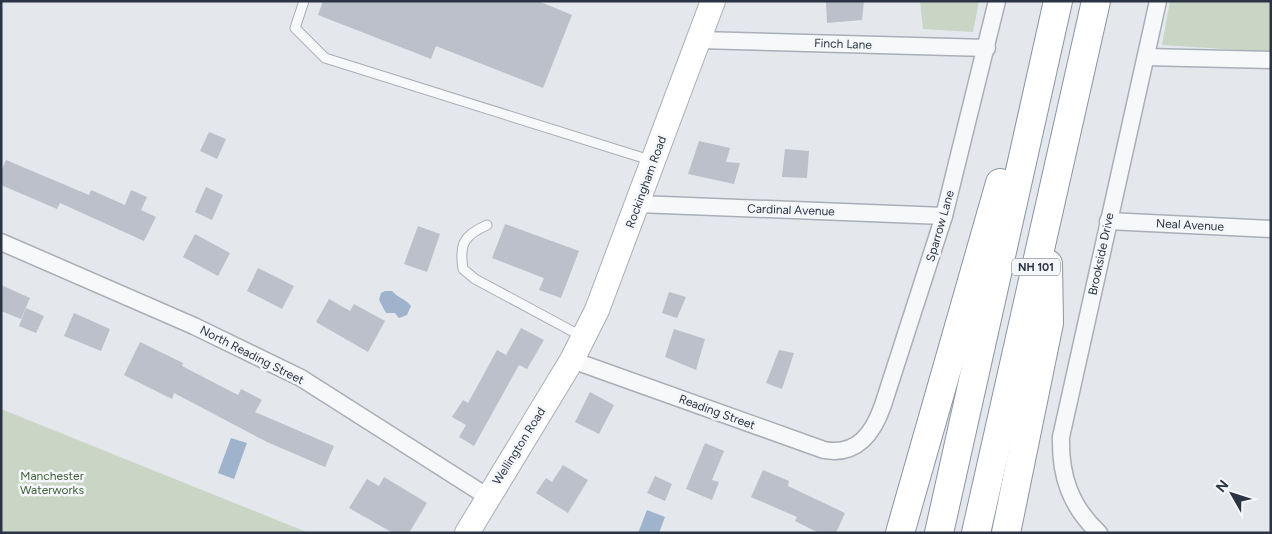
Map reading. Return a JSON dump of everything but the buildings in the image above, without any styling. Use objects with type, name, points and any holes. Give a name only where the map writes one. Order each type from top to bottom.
[{"type":"highway","name":"NH 101","points":[[939,533],[1058,1]]},
{"type":"highway","name":"NH 101","points":[[976,533],[1096,1]]},
{"type":"highway","points":[[900,533],[1010,148],[1046,58]]},
{"type":"highway","points":[[1006,533],[1049,323],[1047,220]]},
{"type":"street","name":"Rockingham Road","points":[[572,360],[598,310],[713,1]]},
{"type":"street","name":"Sparrow Lane","points":[[862,442],[872,430],[883,405],[944,216],[987,48],[997,1]]},
{"type":"street","name":"Brookside Drive","points":[[1099,533],[1075,505],[1062,472],[1061,437],[1158,1]]},
{"type":"street","name":"Finch Lane","points":[[699,40],[987,48]]},
{"type":"street","points":[[1146,57],[1271,60]]},
{"type":"street","name":"Cardinal Avenue","points":[[638,204],[944,216]]},
{"type":"street","name":"Neal Avenue","points":[[1108,221],[1271,229]]},
{"type":"street","name":"North Reading Street","points":[[1,242],[194,326],[301,378],[488,497]]},
{"type":"street","name":"Reading Street","points":[[572,360],[824,450],[844,450],[862,442]]},
{"type":"street","name":"Wellington Road","points":[[467,533],[572,360]]},
{"type":"lane","points":[[304,1],[295,28],[326,58],[654,161]]},
{"type":"lane","points":[[487,225],[466,238],[461,258],[463,269],[475,279],[583,338]]},
{"type":"green space","points":[[920,1],[979,1],[973,32],[923,29]]},
{"type":"green space","points":[[1170,1],[1271,1],[1271,52],[1162,45]]},
{"type":"green space","name":"Manchester Waterworks","points":[[1,409],[309,533],[1,533]]},
{"type":"water","points":[[392,291],[411,306],[407,315],[399,318],[395,313],[386,313],[379,300],[381,293]]},
{"type":"water","points":[[231,438],[247,443],[234,479],[218,473]]},
{"type":"water","points":[[647,510],[665,517],[659,533],[638,533]]}]
